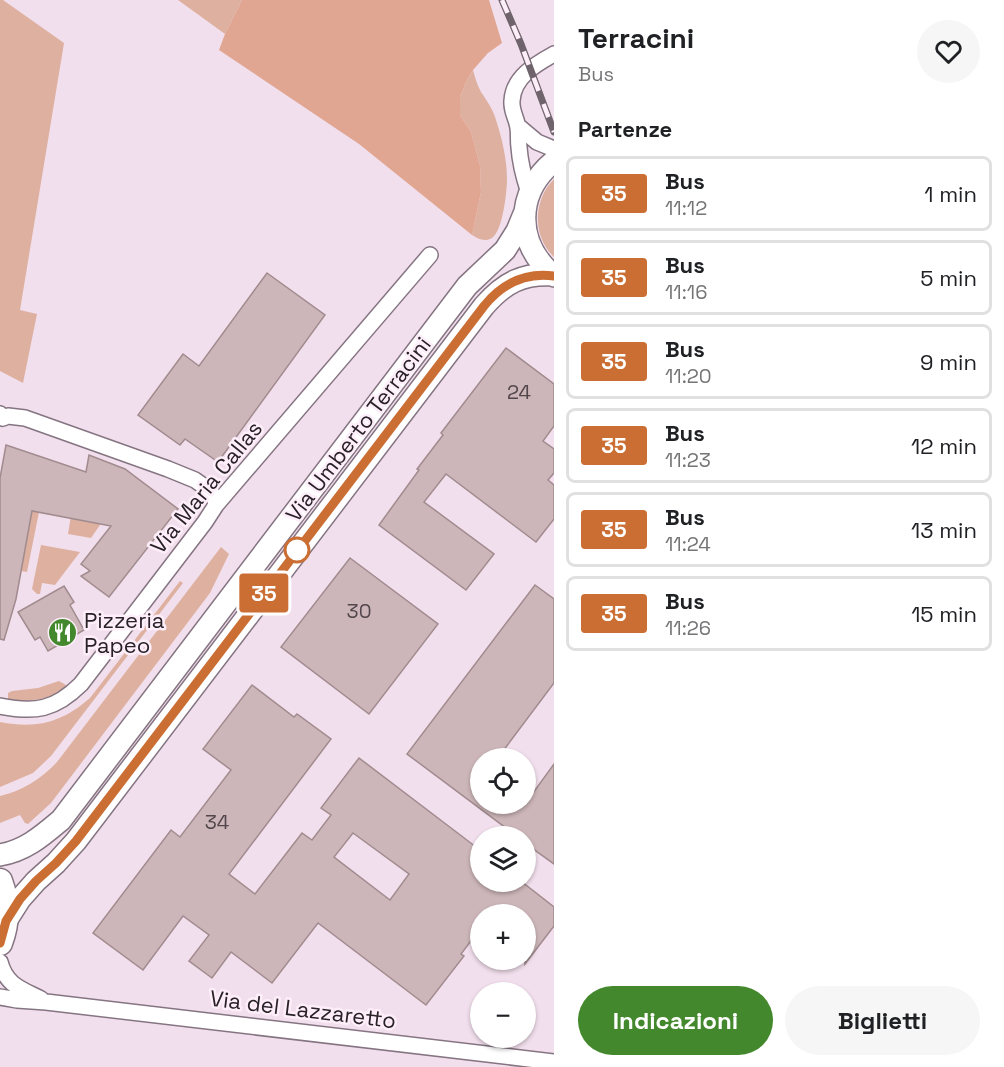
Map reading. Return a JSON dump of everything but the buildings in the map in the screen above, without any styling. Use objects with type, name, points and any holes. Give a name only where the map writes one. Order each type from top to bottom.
[{"type":"main road","name":"Via Umberto Terracini","points":[[0,855],[20,850],[37,840],[61,820],[472,279],[505,250],[517,231],[534,182],[554,161]]},
{"type":"main road","points":[[526,204],[526,235],[539,261],[554,276]]},
{"type":"main road","name":"Via Umberto Terracini","points":[[3,932],[15,907],[25,893],[76,841],[484,306],[496,292],[513,281],[537,275],[554,276]]},
{"type":"main road","points":[[0,881],[7,907],[3,932]]},
{"type":"street","points":[[526,204],[518,126],[512,102],[513,94],[524,74],[534,65],[554,54]]},
{"type":"street","points":[[518,126],[537,142],[554,149]]},
{"type":"street","name":"Via Maria Callas","points":[[0,706],[18,710],[42,708],[56,704],[81,684],[216,505],[430,255]]},
{"type":"street","points":[[1,417],[25,418],[195,480],[209,489],[216,505]]},
{"type":"street","name":"Via del Lazzaretto","points":[[0,962],[5,975],[15,986],[46,1002]]},
{"type":"street","name":"Via del Lazzaretto","points":[[0,998],[554,1062]]},
{"type":"shaded area","points":[[0,0],[64,43],[20,310],[37,314],[23,383],[0,371]]},
{"type":"shaded area","points":[[178,0],[242,0],[225,34]]},
{"type":"shaded area","points":[[242,0],[489,0],[502,43],[488,53],[473,70],[460,97],[460,115],[471,132],[480,166],[481,192],[472,235],[359,144],[219,50]]},
{"type":"shaded area","points":[[473,70],[476,81],[495,116],[504,149],[507,172],[502,218],[493,237],[485,240],[472,235],[481,192],[480,166],[471,132],[460,115],[460,97]]},
{"type":"shaded area","points":[[554,179],[554,257],[542,239],[538,218],[542,197]]},
{"type":"shaded area","points":[[41,502],[27,572],[21,571],[32,513],[26,511]]},
{"type":"shaded area","points":[[73,504],[100,525],[91,538],[68,534]]},
{"type":"shaded area","points":[[41,545],[80,552],[55,585],[42,583],[40,594],[37,594],[32,589]]},
{"type":"shaded area","points":[[221,547],[229,554],[210,593],[51,803],[28,824],[20,815],[0,823],[0,796],[31,783],[57,762]]},
{"type":"shaded area","points":[[180,581],[183,583],[51,756],[33,773],[0,787],[0,722],[26,725],[48,722],[69,713],[90,698]]},
{"type":"shaded area","points":[[59,681],[66,685],[65,687],[45,698],[8,699],[8,693],[12,691],[38,688]]},
{"type":"railway","points":[[502,0],[554,132]]},
{"type":"bus line","name":"35","points":[[0,943],[6,921],[20,899],[76,841],[484,306],[496,292],[513,281],[537,275],[554,276]]},
{"type":"place","name":"Pizzeria Papeo","points":[[63,633]]}]
